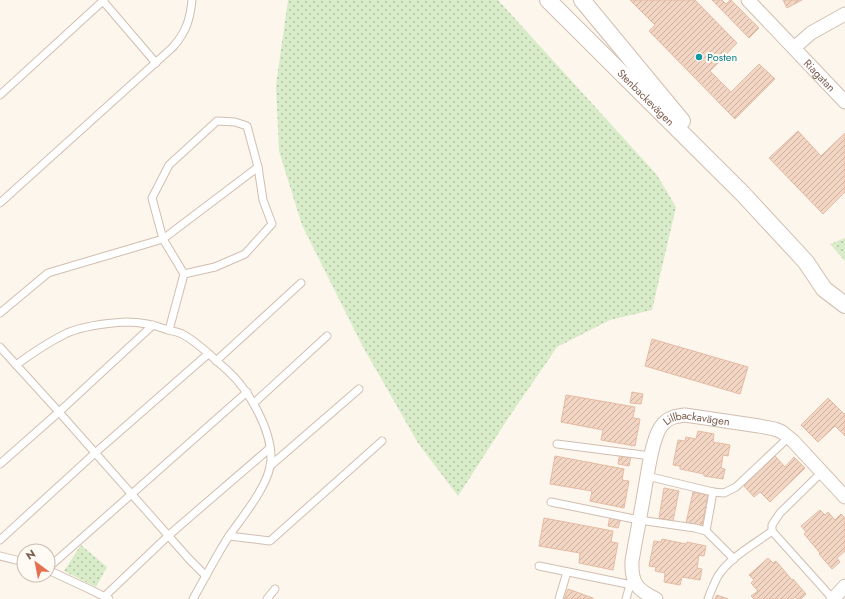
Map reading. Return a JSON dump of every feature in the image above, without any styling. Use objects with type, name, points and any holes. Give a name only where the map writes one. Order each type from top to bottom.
[{"type":"street","name":"Stenbackevägen","points":[[548,0],[743,194],[806,262],[832,282],[845,305]]},
{"type":"street","name":"Stenbackevägen","points":[[582,0],[743,194]]},
{"type":"street","name":"Riagatan","points":[[748,0],[845,102]]},
{"type":"street","points":[[794,48],[811,33],[845,14]]},
{"type":"street","name":"Lillbackavägen","points":[[634,585],[632,561],[651,456],[657,434],[662,425],[668,419],[685,415],[775,429],[782,432],[793,441],[845,497]]},
{"type":"street","points":[[634,585],[656,599]]},
{"type":"street","points":[[833,599],[845,586]]},
{"type":"lane","points":[[0,203],[173,47],[181,38],[187,27],[192,0]]},
{"type":"lane","points":[[0,95],[104,1],[156,63]]},
{"type":"lane","points":[[169,330],[184,274],[163,239],[152,198],[169,165],[217,121],[235,122],[247,126],[258,167],[263,200],[272,224],[245,254],[215,267],[184,274]]},
{"type":"lane","points":[[0,313],[48,273],[163,239],[258,167]]},
{"type":"lane","points":[[216,361],[301,283]]},
{"type":"lane","points":[[16,365],[30,354],[54,340],[68,333],[86,327],[127,322],[153,325],[182,334],[199,346],[235,377],[247,392],[258,410],[265,428],[270,448],[271,461],[268,475],[258,495],[229,536],[193,599]]},
{"type":"lane","points":[[0,464],[153,325]]},
{"type":"lane","points":[[254,404],[327,336]]},
{"type":"lane","points":[[0,347],[206,576]]},
{"type":"lane","points":[[0,540],[95,453],[208,354]]},
{"type":"lane","points":[[270,466],[359,389]]},
{"type":"lane","points":[[56,562],[247,392]]},
{"type":"lane","points":[[647,476],[713,492],[724,493],[736,487],[788,437]]},
{"type":"lane","points":[[229,536],[270,542],[382,441]]},
{"type":"lane","points":[[557,444],[651,456]]},
{"type":"lane","points":[[56,573],[107,598],[169,535],[270,448]]},
{"type":"lane","points":[[822,472],[780,513],[772,525],[772,532],[833,599]]},
{"type":"lane","points":[[706,531],[713,492]]},
{"type":"lane","points":[[551,502],[639,520],[706,531],[734,560]]},
{"type":"lane","points":[[708,599],[719,576],[734,560],[772,532]]},
{"type":"lane","points":[[0,556],[16,560]]},
{"type":"lane","points":[[539,566],[634,585],[626,599]]},
{"type":"lane","points":[[559,599],[567,572]]},
{"type":"lane","points":[[267,599],[275,589]]},
{"type":"green space","points":[[288,0],[498,0],[657,175],[676,207],[652,310],[610,320],[557,347],[509,417],[458,496],[418,443],[363,347],[302,225],[279,151],[276,85]]},
{"type":"green space","points":[[845,238],[845,261],[830,244]]},
{"type":"green space","points":[[81,545],[107,567],[96,587],[64,571]]},
{"type":"building","name":"Posten","points":[[630,0],[695,0],[737,43],[710,71],[731,92],[759,64],[775,79],[735,119],[649,31],[655,25]]},
{"type":"building","points":[[712,0],[722,0],[726,4],[731,0],[759,28],[749,38]]},
{"type":"building","points":[[783,0],[802,0],[787,8]]},
{"type":"building","points":[[798,131],[821,156],[845,133],[845,192],[823,214],[769,158]]},
{"type":"building","points":[[652,339],[748,367],[740,394],[645,366]]},
{"type":"building","points":[[632,392],[643,394],[641,404],[630,403]]},
{"type":"building","points":[[566,395],[635,407],[633,418],[640,419],[635,446],[601,440],[603,430],[561,422]]},
{"type":"building","points":[[828,398],[844,414],[845,413],[845,436],[835,426],[818,442],[801,425]]},
{"type":"building","points":[[698,431],[714,434],[713,442],[730,445],[728,456],[723,455],[721,468],[725,469],[723,479],[704,476],[704,474],[680,469],[680,466],[673,465],[678,440],[685,441],[686,437],[696,439]]},
{"type":"building","points":[[620,453],[631,456],[629,466],[618,464]]},
{"type":"building","points":[[555,456],[624,469],[622,480],[629,481],[624,508],[590,501],[592,491],[550,484]]},
{"type":"building","points":[[775,456],[785,467],[794,457],[805,468],[770,502],[760,492],[754,497],[744,486]]},
{"type":"building","points":[[664,488],[679,491],[673,521],[659,518]]},
{"type":"building","points":[[693,492],[708,495],[702,526],[686,523]]},
{"type":"building","points":[[820,510],[825,515],[828,512],[835,520],[841,514],[845,518],[845,551],[837,558],[840,562],[832,569],[804,534],[806,532],[801,526]]},
{"type":"building","points":[[610,516],[621,518],[618,528],[608,526]]},
{"type":"building","points":[[544,518],[613,531],[611,542],[618,543],[613,570],[579,563],[580,553],[539,546]]},
{"type":"building","points":[[662,539],[706,546],[704,556],[699,555],[697,568],[702,569],[700,580],[682,577],[680,585],[664,582],[665,573],[655,571],[656,567],[649,566],[654,541],[661,542]]},
{"type":"building","points":[[768,558],[773,563],[776,561],[806,594],[801,599],[797,599],[795,597],[793,599],[754,599],[751,596],[758,591],[751,583],[754,580],[749,575]]},
{"type":"building","points":[[568,589],[593,598],[593,599],[564,599]]},
{"type":"building","points":[[717,595],[728,599],[715,599]]},
{"type":"place","name":"Posten","points":[[699,57]]}]
